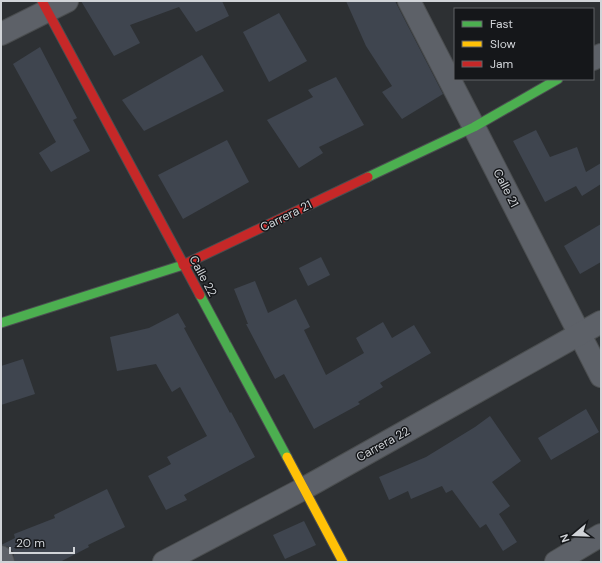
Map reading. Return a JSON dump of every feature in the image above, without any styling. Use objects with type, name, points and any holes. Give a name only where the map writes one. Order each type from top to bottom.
[{"type":"street","points":[[1,34],[45,6],[67,1]]},
{"type":"street","name":"Calle 21","points":[[409,1],[601,376]]},
{"type":"street","name":"Calle 22","points":[[45,6],[342,562]]},
{"type":"street","name":"Carrera 21","points":[[1,323],[184,266],[474,126],[556,80]]},
{"type":"street","name":"Carrera 22","points":[[164,562],[303,489],[601,322]]},
{"type":"street","points":[[556,562],[601,535]]},
{"type":"street","points":[[1,558],[3,562]]},
{"type":"building","points":[[81,1],[222,1],[229,16],[196,32],[179,7],[130,25],[140,43],[114,56]]},
{"type":"building","points":[[346,1],[395,1],[443,94],[402,119],[382,92],[392,86],[366,46]]},
{"type":"building","points":[[279,13],[307,61],[269,82],[243,32]]},
{"type":"building","points":[[40,47],[77,118],[73,120],[90,151],[51,172],[39,153],[56,142],[13,64]]},
{"type":"building","points":[[202,55],[224,91],[144,131],[122,100]]},
{"type":"building","points":[[336,77],[364,125],[319,147],[323,153],[299,168],[267,120],[313,97],[308,90]]},
{"type":"building","points":[[536,130],[550,157],[577,147],[586,172],[601,163],[601,184],[582,196],[576,186],[545,202],[513,141]]},
{"type":"building","points":[[227,140],[249,182],[183,219],[158,175]]},
{"type":"building","points":[[601,224],[601,262],[580,274],[564,246]]},
{"type":"building","points":[[321,257],[330,275],[308,286],[299,268]]},
{"type":"building","points":[[255,281],[268,313],[296,299],[310,327],[304,330],[326,375],[364,353],[356,338],[383,322],[392,338],[414,325],[431,353],[380,383],[383,387],[358,402],[360,404],[314,429],[284,374],[275,379],[246,324],[248,324],[234,289]]},
{"type":"building","points":[[178,313],[186,327],[184,328],[255,457],[184,495],[187,500],[166,510],[148,476],[171,464],[167,457],[207,436],[180,387],[172,392],[156,364],[117,371],[110,337],[149,328]]},
{"type":"building","points":[[23,359],[35,394],[1,405],[1,366]]},
{"type":"building","points":[[586,409],[599,432],[551,460],[538,438]]},
{"type":"building","points":[[490,416],[521,461],[492,482],[510,506],[499,514],[517,542],[503,551],[486,524],[480,528],[452,490],[446,493],[442,486],[411,499],[408,491],[389,500],[379,477],[426,457]]},
{"type":"building","points":[[107,489],[125,527],[88,545],[89,547],[60,562],[15,562],[13,552],[9,547],[1,545],[15,538],[14,534],[55,518],[54,515]]},
{"type":"building","points":[[304,521],[316,545],[285,559],[273,535]]},
{"type":"traffic: fast","points":[[368,177],[474,127],[556,80]]},
{"type":"traffic: fast","points":[[1,323],[183,265]]},
{"type":"traffic: fast","points":[[200,295],[287,457]]},
{"type":"traffic: slow","points":[[287,457],[343,562]]},
{"type":"traffic: jam","points":[[42,1],[200,295]]},
{"type":"traffic: jam","points":[[183,265],[368,177]]}]
